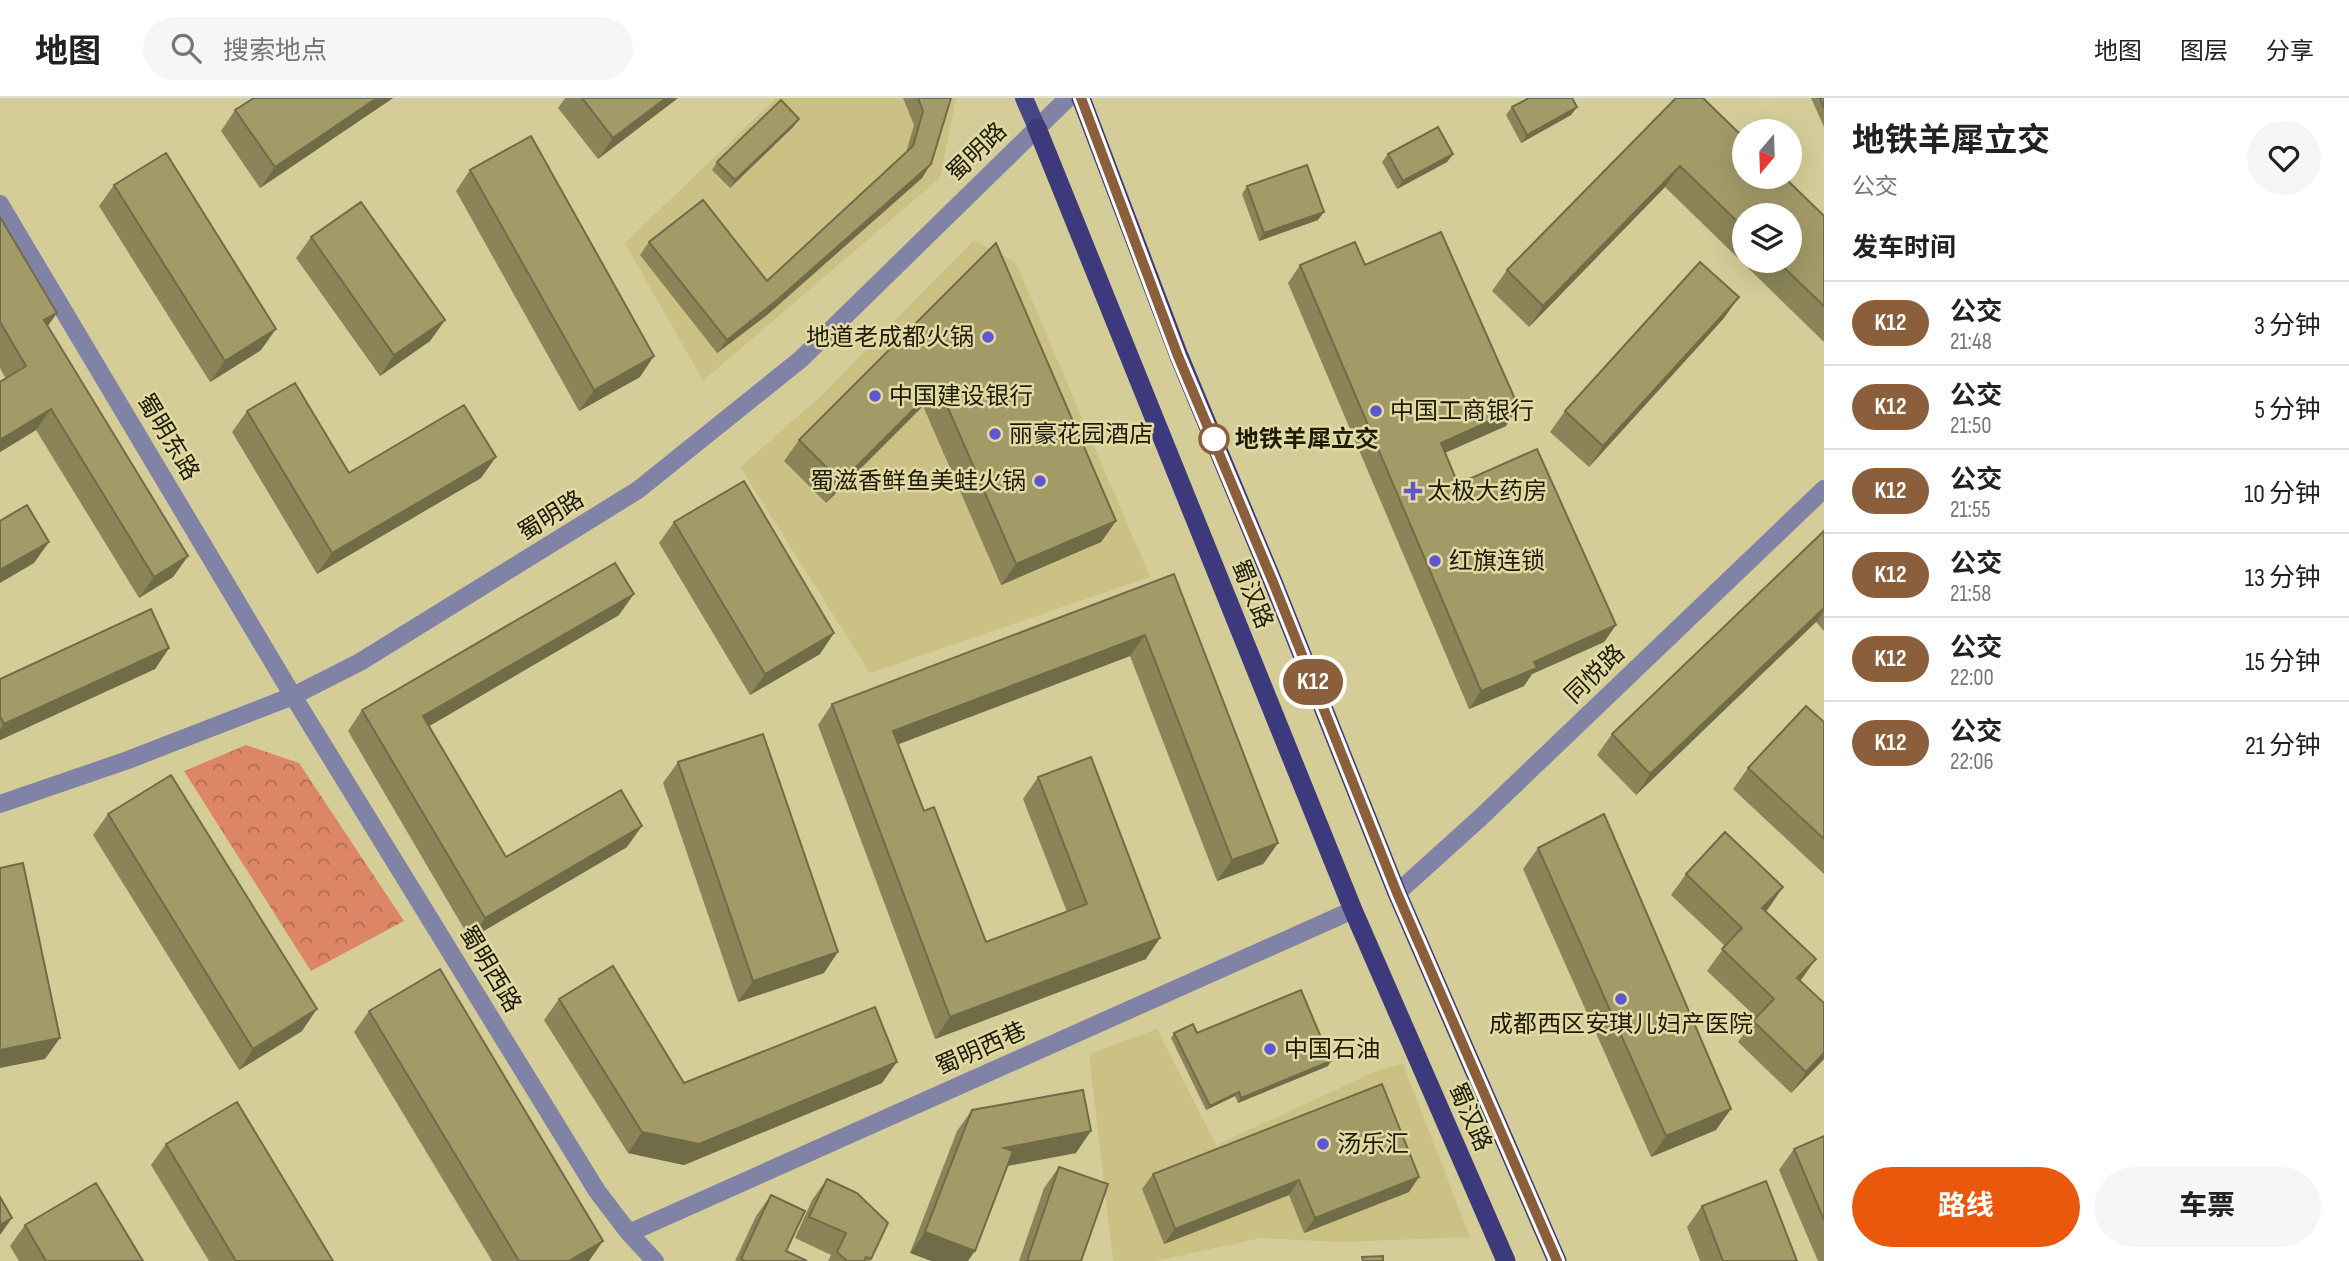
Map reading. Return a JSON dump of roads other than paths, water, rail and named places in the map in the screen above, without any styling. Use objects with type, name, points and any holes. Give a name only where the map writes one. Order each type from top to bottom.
[{"type":"highway","name":"蜀汉路","points":[[1081,98],[1178,356],[1273,582],[1397,893],[1557,1261]]},
{"type":"highway","name":"蜀汉路","points":[[1037,128],[1353,910],[1506,1261]]},
{"type":"main road","name":"蜀汉路","points":[[1024,98],[1037,128]]},
{"type":"street","name":"蜀明路","points":[[0,804],[128,760],[293,696],[360,662],[638,489],[801,359],[1068,98]]},
{"type":"street","name":"蜀明东路","points":[[0,204],[293,696]]},
{"type":"street","name":"同悦路","points":[[1397,893],[1480,818],[1824,489]]},
{"type":"street","name":"蜀明西路","points":[[293,696],[597,1191],[629,1233],[655,1261]]},
{"type":"street","name":"蜀明西巷","points":[[629,1233],[1353,910]]},
{"type":"place","name":"地道老成都火锅","points":[[988,337]]},
{"type":"place","name":"中国建设银行","points":[[875,396]]},
{"type":"place","name":"中国工商银行","points":[[1376,411]]},
{"type":"place","name":"丽豪花园酒店","points":[[995,434]]},
{"type":"place","name":"地铁羊犀立交","points":[[1214,439]]},
{"type":"place","name":"蜀滋香鲜鱼美蛙火锅","points":[[1040,481]]},
{"type":"place","name":"太极大药房","points":[[1413,491]]},
{"type":"place","name":"红旗连锁","points":[[1435,561]]},
{"type":"place","name":"成都西区安琪儿妇产医院","points":[[1621,999]]},
{"type":"place","name":"中国石油","points":[[1270,1049]]},
{"type":"place","name":"汤乐汇","points":[[1323,1144]]}]
